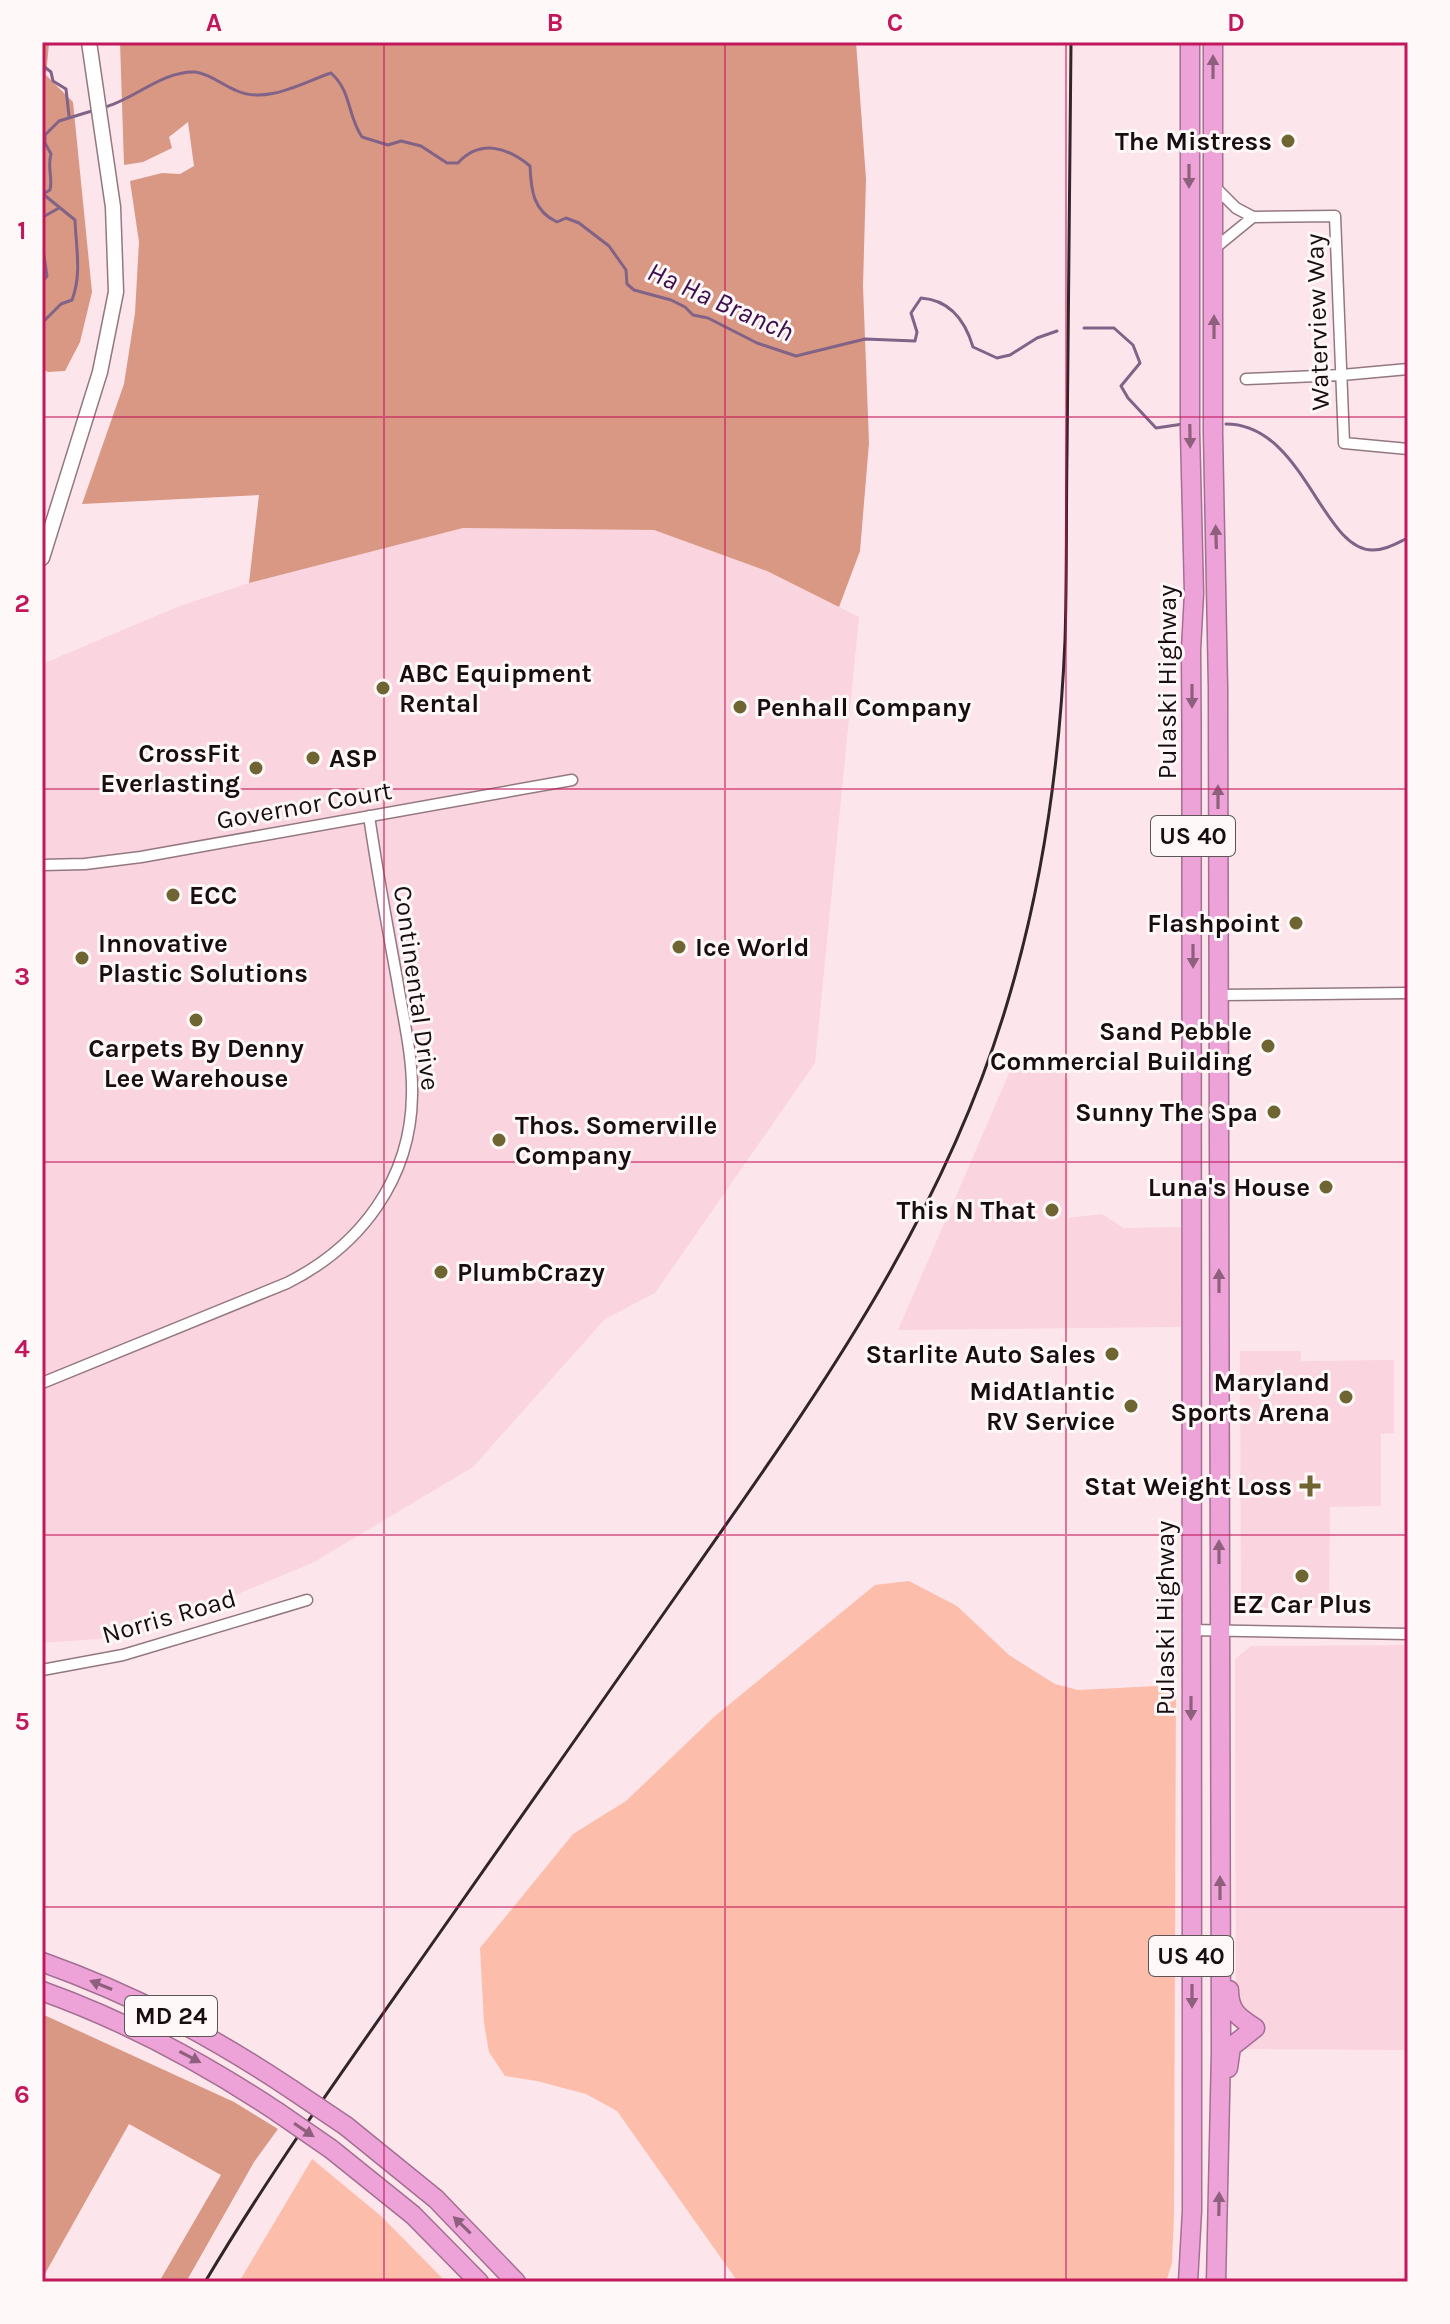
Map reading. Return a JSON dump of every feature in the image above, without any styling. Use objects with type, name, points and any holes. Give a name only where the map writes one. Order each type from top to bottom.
[{"type":"highway","name":"Pulaski Highway","points":[[1187,2278],[1192,2211],[1194,1010],[1190,42]]},
{"type":"highway","name":"Pulaski Highway","points":[[1213,42],[1219,995],[1220,2166],[1216,2282]]},
{"type":"highway","points":[[1220,1932],[1229,1943],[1229,2003],[1232,2012],[1255,2028],[1231,2047],[1228,2056],[1228,2140],[1220,2166]]},
{"type":"highway","name":"MD 24","points":[[42,1962],[148,2005],[199,2030],[346,2126],[436,2199],[516,2282]]},
{"type":"highway","name":"MD 24","points":[[42,1991],[101,2014],[173,2048],[276,2111],[331,2149],[404,2207],[479,2282]]},
{"type":"main road","points":[[42,558],[100,372],[116,292],[116,237],[89,42]]},
{"type":"street","points":[[1213,185],[1236,208],[1253,217],[1214,249]]},
{"type":"street","name":"Waterview Way","points":[[1253,217],[1335,216],[1344,443],[1408,449]]},
{"type":"street","points":[[1246,379],[1408,369]]},
{"type":"street","name":"Governor Court","points":[[42,865],[85,864],[141,857],[572,780]]},
{"type":"street","name":"Continental Drive","points":[[42,1383],[312,1270],[358,1233],[387,1193],[406,1144],[411,1115],[411,1067],[369,816]]},
{"type":"street","points":[[1219,995],[1408,993]]},
{"type":"street","name":"Norris Road","points":[[42,1670],[123,1655],[307,1600]]},
{"type":"street","points":[[1191,1630],[1408,1634]]},
{"type":"shaded area","points":[[42,42],[49,44],[46,75],[73,102],[92,292],[80,342],[65,371],[48,372],[42,369]]},
{"type":"shaded area","points":[[120,42],[856,42],[866,179],[863,286],[869,443],[860,551],[839,607],[767,571],[654,530],[463,528],[249,583],[259,495],[82,504],[124,384],[135,313],[139,242],[130,181],[162,173],[180,174],[194,166],[188,122],[169,137],[172,148],[143,162],[124,165]]},
{"type":"shaded area","points":[[463,528],[654,530],[767,571],[859,617],[815,1063],[655,1293],[605,1319],[473,1467],[314,1562],[138,1636],[42,1643],[42,664],[180,606],[249,583]]},
{"type":"shaded area","points":[[1014,1062],[1055,1063],[1069,1081],[1068,1218],[1102,1214],[1123,1228],[1181,1227],[1181,1327],[898,1330]]},
{"type":"shaded area","points":[[1240,1351],[1301,1351],[1301,1361],[1394,1360],[1394,1433],[1381,1434],[1381,1506],[1330,1507],[1329,1608],[1241,1608]]},
{"type":"shaded area","points":[[909,1581],[957,1606],[1009,1655],[1055,1684],[1078,1690],[1176,1685],[1174,2215],[1172,2263],[1166,2282],[738,2282],[617,2111],[586,2094],[505,2076],[489,2052],[484,2023],[480,1948],[573,1834],[626,1801],[715,1716],[875,1585]]},
{"type":"shaded area","points":[[1408,1645],[1408,2050],[1236,2049],[1235,1659],[1251,1646]]},
{"type":"shaded area","points":[[42,2014],[234,2102],[278,2129],[254,2162],[186,2282],[159,2282],[221,2175],[129,2124],[42,2279]]},
{"type":"shaded area","points":[[312,2159],[381,2216],[446,2282],[239,2282]]},
{"type":"waterway","points":[[42,65],[51,72],[53,81],[66,89],[69,116]]},
{"type":"waterway","name":"Ha Ha Branch","points":[[102,108],[183,73],[200,73],[235,90],[259,95],[283,91],[331,73],[343,88],[362,137],[388,145],[401,141],[421,146],[447,163],[458,163],[466,155],[484,148],[512,154],[530,166],[535,199],[543,212],[557,222],[566,218],[579,223],[609,246],[626,270],[627,284],[634,290],[671,300],[693,315],[708,318],[757,343],[796,356],[865,339],[915,341],[917,332],[911,313],[921,298],[948,307],[961,320],[973,347],[997,358],[1010,355],[1037,338],[1057,331]]},
{"type":"waterway","name":"Ha Ha Branch","points":[[42,323],[61,304],[72,300],[78,271],[75,220],[43,194],[51,186],[51,154],[45,143],[45,135],[59,121],[95,110]]},
{"type":"waterway","points":[[42,223],[43,217],[59,208]]},
{"type":"waterway","points":[[42,243],[47,276],[42,282]]},
{"type":"waterway","name":"Ha Ha Branch","points":[[1084,328],[1114,328],[1133,345],[1140,363],[1121,386],[1128,398],[1156,428],[1183,424]]},
{"type":"waterway","name":"Ha Ha Branch","points":[[1226,424],[1253,429],[1275,444],[1293,464],[1339,531],[1355,545],[1378,550],[1408,538]]},
{"type":"railway","points":[[205,2282],[310,2119],[734,1514],[828,1374],[913,1230],[950,1155],[982,1078],[1009,997],[1031,910],[1048,820],[1063,685],[1071,42]]},
{"type":"place","name":"The Mistress","points":[[1288,141]]},
{"type":"place","name":"ABC Equipment Rental","points":[[383,688]]},
{"type":"place","name":"Penhall Company","points":[[740,707]]},
{"type":"place","name":"ASP","points":[[313,758]]},
{"type":"place","name":"CrossFit Everlasting","points":[[256,768]]},
{"type":"place","name":"ECC","points":[[173,895]]},
{"type":"place","name":"Flashpoint","points":[[1296,923]]},
{"type":"place","name":"Ice World","points":[[679,947]]},
{"type":"place","name":"Innovative Plastic Solutions","points":[[82,958]]},
{"type":"place","name":"Carpets By Denny Lee Warehouse","points":[[196,1020]]},
{"type":"place","name":"Sand Pebble Commercial Building","points":[[1268,1046]]},
{"type":"place","name":"Sunny The Spa","points":[[1274,1112]]},
{"type":"place","name":"Thos. Somerville Company","points":[[499,1140]]},
{"type":"place","name":"Luna's House","points":[[1326,1187]]},
{"type":"place","name":"This N That","points":[[1052,1210]]},
{"type":"place","name":"PlumbCrazy","points":[[441,1272]]},
{"type":"place","name":"Starlite Auto Sales","points":[[1112,1354]]},
{"type":"place","name":"Maryland Sports Arena","points":[[1346,1397]]},
{"type":"place","name":"MidAtlantic RV Service","points":[[1131,1406]]},
{"type":"place","name":"Stat Weight Loss","points":[[1310,1486]]},
{"type":"place","name":"EZ Car Plus","points":[[1302,1576]]}]
